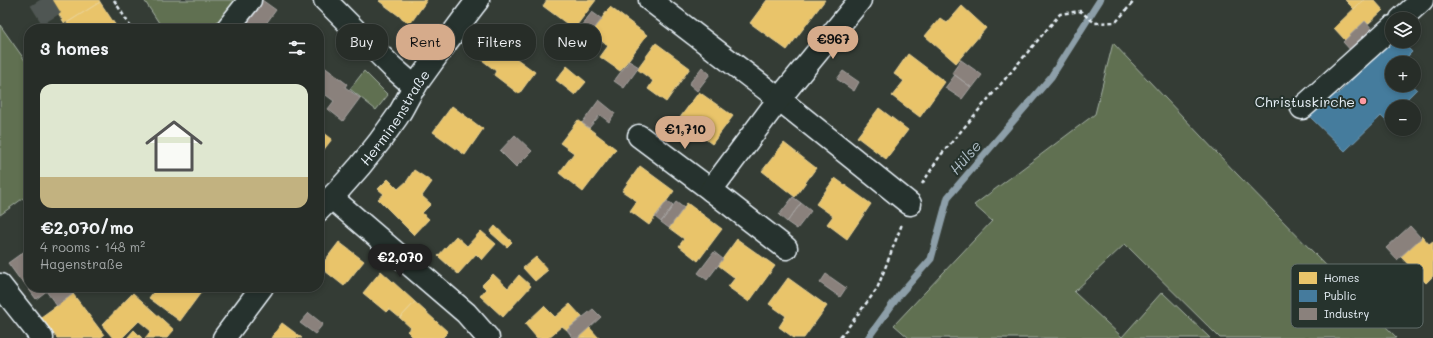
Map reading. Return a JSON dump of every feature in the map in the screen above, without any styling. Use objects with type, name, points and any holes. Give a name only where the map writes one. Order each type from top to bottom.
[{"type":"street","points":[[230,24],[250,0]]},
{"type":"street","points":[[325,0],[391,66],[415,87]]},
{"type":"street","name":"Herminenstraße","points":[[325,204],[359,167],[393,123],[415,87],[478,0]]},
{"type":"street","points":[[650,0],[910,204]]},
{"type":"street","points":[[710,190],[779,100],[860,0]]},
{"type":"street","points":[[1409,12],[1422,0]]},
{"type":"street","points":[[1302,108],[1385,33]]},
{"type":"street","points":[[639,136],[786,248]]},
{"type":"street","points":[[325,204],[466,313],[488,338]]},
{"type":"street","points":[[0,285],[42,338]]},
{"type":"street","points":[[224,338],[258,292]]},
{"type":"path","points":[[114,0],[129,24]]},
{"type":"path","points":[[840,338],[877,289],[910,204],[940,156],[1060,14],[1080,11],[1095,23],[1116,22],[1135,0]]},
{"type":"green space","points":[[144,0],[238,0],[220,24],[160,24]]},
{"type":"green space","points":[[0,25],[24,59],[24,198],[0,215]]},
{"type":"green space","points":[[1113,43],[1325,264],[1291,264],[1291,328],[1387,328],[1397,338],[1220,338],[1125,244],[1074,292],[1122,337],[1162,292],[1210,338],[909,338],[894,325],[992,221],[974,205],[1095,114]]},
{"type":"green space","points":[[364,71],[388,95],[376,110],[350,89]]},
{"type":"building: Homes","points":[[50,0],[99,0],[100,2],[65,24]]},
{"type":"building: Homes","points":[[380,0],[427,0],[410,24],[379,1]]},
{"type":"building: Homes","points":[[547,0],[596,0],[578,24],[567,24],[543,6]]},
{"type":"building: Homes","points":[[767,0],[825,0],[787,50],[750,23]]},
{"type":"building: Homes","points":[[1345,0],[1364,0],[1354,9]]},
{"type":"building: Homes","points":[[1363,0],[1374,0],[1383,10],[1368,24],[1365,21],[1345,40],[1334,28]]},
{"type":"building: Homes","points":[[100,2],[115,24],[65,24]]},
{"type":"building: Homes","points":[[962,6],[986,28],[956,63],[925,36],[940,18],[947,23]]},
{"type":"building: Homes","points":[[610,7],[647,35],[620,71],[601,58],[608,46],[601,41],[601,24],[598,24]]},
{"type":"building: Homes","points":[[656,43],[690,68],[666,102],[648,89],[653,81],[637,69]]},
{"type":"building: Homes","points":[[908,54],[945,82],[920,117],[892,96],[904,81],[894,74]]},
{"type":"building: Homes","points":[[482,60],[518,60],[535,72],[519,94],[494,75],[496,71]]},
{"type":"building: Homes","points":[[567,66],[586,82],[575,95],[556,80]]},
{"type":"building: Homes","points":[[699,92],[733,116],[712,144],[679,119]]},
{"type":"building: Homes","points":[[452,106],[483,129],[465,155],[433,132]]},
{"type":"building: Homes","points":[[879,108],[908,130],[886,159],[857,137]]},
{"type":"building: Homes","points":[[578,120],[616,149],[583,192],[559,173],[574,153],[560,143]]},
{"type":"building: Homes","points":[[324,133],[332,139],[324,149]]},
{"type":"building: Homes","points":[[784,143],[816,168],[795,197],[762,171]]},
{"type":"building: Homes","points":[[640,166],[674,191],[649,225],[630,211],[637,201],[622,191]]},
{"type":"building: Homes","points":[[414,170],[432,182],[422,196],[431,204],[422,213],[429,219],[414,235],[378,199],[384,194],[378,189],[388,179],[398,189],[407,181]]},
{"type":"building: Homes","points":[[835,178],[871,204],[847,239],[827,224],[833,216],[816,204]]},
{"type":"building: Homes","points":[[687,203],[722,229],[698,261],[679,246],[684,239],[669,228]]},
{"type":"building: Homes","points":[[495,226],[512,242],[507,247],[490,232]]},
{"type":"building: Homes","points":[[481,231],[496,244],[482,260],[476,254],[458,274],[438,256],[456,236],[467,246]]},
{"type":"building: Homes","points":[[1422,236],[1429,244],[1433,241],[1433,276],[1426,283],[1423,280],[1423,264],[1408,264],[1400,256]]},
{"type":"building: Homes","points":[[737,239],[775,266],[749,302],[728,287],[735,278],[718,265]]},
{"type":"building: Homes","points":[[339,242],[364,261],[344,286],[324,270],[324,262]]},
{"type":"building: Homes","points":[[536,257],[548,270],[535,281],[523,268]]},
{"type":"building: Homes","points":[[381,271],[415,302],[400,318],[389,309],[386,312],[363,293]]},
{"type":"building: Homes","points":[[493,274],[508,288],[519,275],[531,286],[503,317],[480,296],[486,289],[482,285]]},
{"type":"building: Homes","points":[[788,278],[827,306],[804,338],[794,338],[779,327],[786,316],[769,304]]},
{"type":"building: Homes","points":[[153,292],[201,292],[180,321],[149,298]]},
{"type":"building: Homes","points":[[133,293],[174,330],[167,338],[145,338],[151,331],[139,321],[122,338],[113,338],[102,325]]},
{"type":"building: Homes","points":[[73,294],[104,335],[100,338],[57,338],[41,317]]},
{"type":"building: Homes","points":[[415,302],[448,332],[442,338],[414,338],[407,331],[411,328],[400,318]]},
{"type":"building: Homes","points":[[570,304],[582,317],[567,330],[562,326],[548,338],[537,338],[525,324],[544,306],[555,317]]},
{"type":"building: Homes","points":[[282,323],[302,338],[271,338]]},
{"type":"building: Homes","points":[[589,327],[599,338],[578,338]]},
{"type":"building: Homes","points":[[134,330],[142,338],[127,338]]},
{"type":"building: Public","name":"Christuskirche","points":[[1385,47],[1408,48],[1412,52],[1408,56],[1385,56],[1385,92],[1414,92],[1406,100],[1385,100],[1385,120],[1381,116],[1345,151],[1307,114],[1332,89],[1337,95]]},
{"type":"building: Industry","points":[[257,0],[262,0],[276,10],[266,24],[239,24]]},
{"type":"building: Industry","points":[[592,12],[602,19],[598,24],[583,24]]},
{"type":"building: Industry","points":[[1365,21],[1375,32],[1353,53],[1343,42]]},
{"type":"building: Industry","points":[[961,60],[982,75],[972,88],[952,73]]},
{"type":"building: Industry","points":[[629,61],[639,67],[624,88],[614,81]]},
{"type":"building: Industry","points":[[324,67],[347,84],[345,87],[360,98],[343,121],[328,109],[334,101],[324,94]]},
{"type":"building: Industry","points":[[702,67],[710,74],[697,91],[689,84]]},
{"type":"building: Industry","points":[[843,71],[859,82],[854,91],[837,79]]},
{"type":"building: Industry","points":[[955,75],[971,87],[962,99],[945,88]]},
{"type":"building: Industry","points":[[599,100],[615,113],[609,122],[600,115],[589,128],[582,123]]},
{"type":"building: Industry","points":[[515,135],[532,151],[516,167],[500,151]]},
{"type":"building: Industry","points":[[793,197],[801,203],[787,222],[779,215]]},
{"type":"building: Industry","points":[[667,201],[673,206],[661,222],[655,217]]},
{"type":"building: Industry","points":[[676,202],[684,208],[669,228],[661,222]]},
{"type":"building: Industry","points":[[801,203],[811,211],[797,229],[787,222]]},
{"type":"building: Industry","points":[[1410,226],[1421,238],[1397,260],[1386,248]]},
{"type":"building: Industry","points":[[24,252],[24,279],[21,281],[8,263]]},
{"type":"building: Industry","points":[[714,252],[723,259],[707,280],[698,273]]},
{"type":"building: Industry","points":[[826,274],[846,288],[840,297],[820,283]]},
{"type":"building: Industry","points":[[31,292],[45,292],[36,299]]},
{"type":"building: Industry","points":[[47,292],[72,292],[73,294],[57,306]]},
{"type":"building: Industry","points":[[593,309],[601,317],[578,338],[573,338],[567,330]]},
{"type":"building: Industry","points":[[309,313],[323,324],[315,334],[300,323]]},
{"type":"waterway","name":"Hülse","points":[[868,338],[900,294],[931,259],[948,197],[1051,77],[1100,0]]},
{"type":"tunnel","points":[[40,0],[55,24]]},
{"type":"place","name":"Christuskirche","points":[[1363,101]]}]
